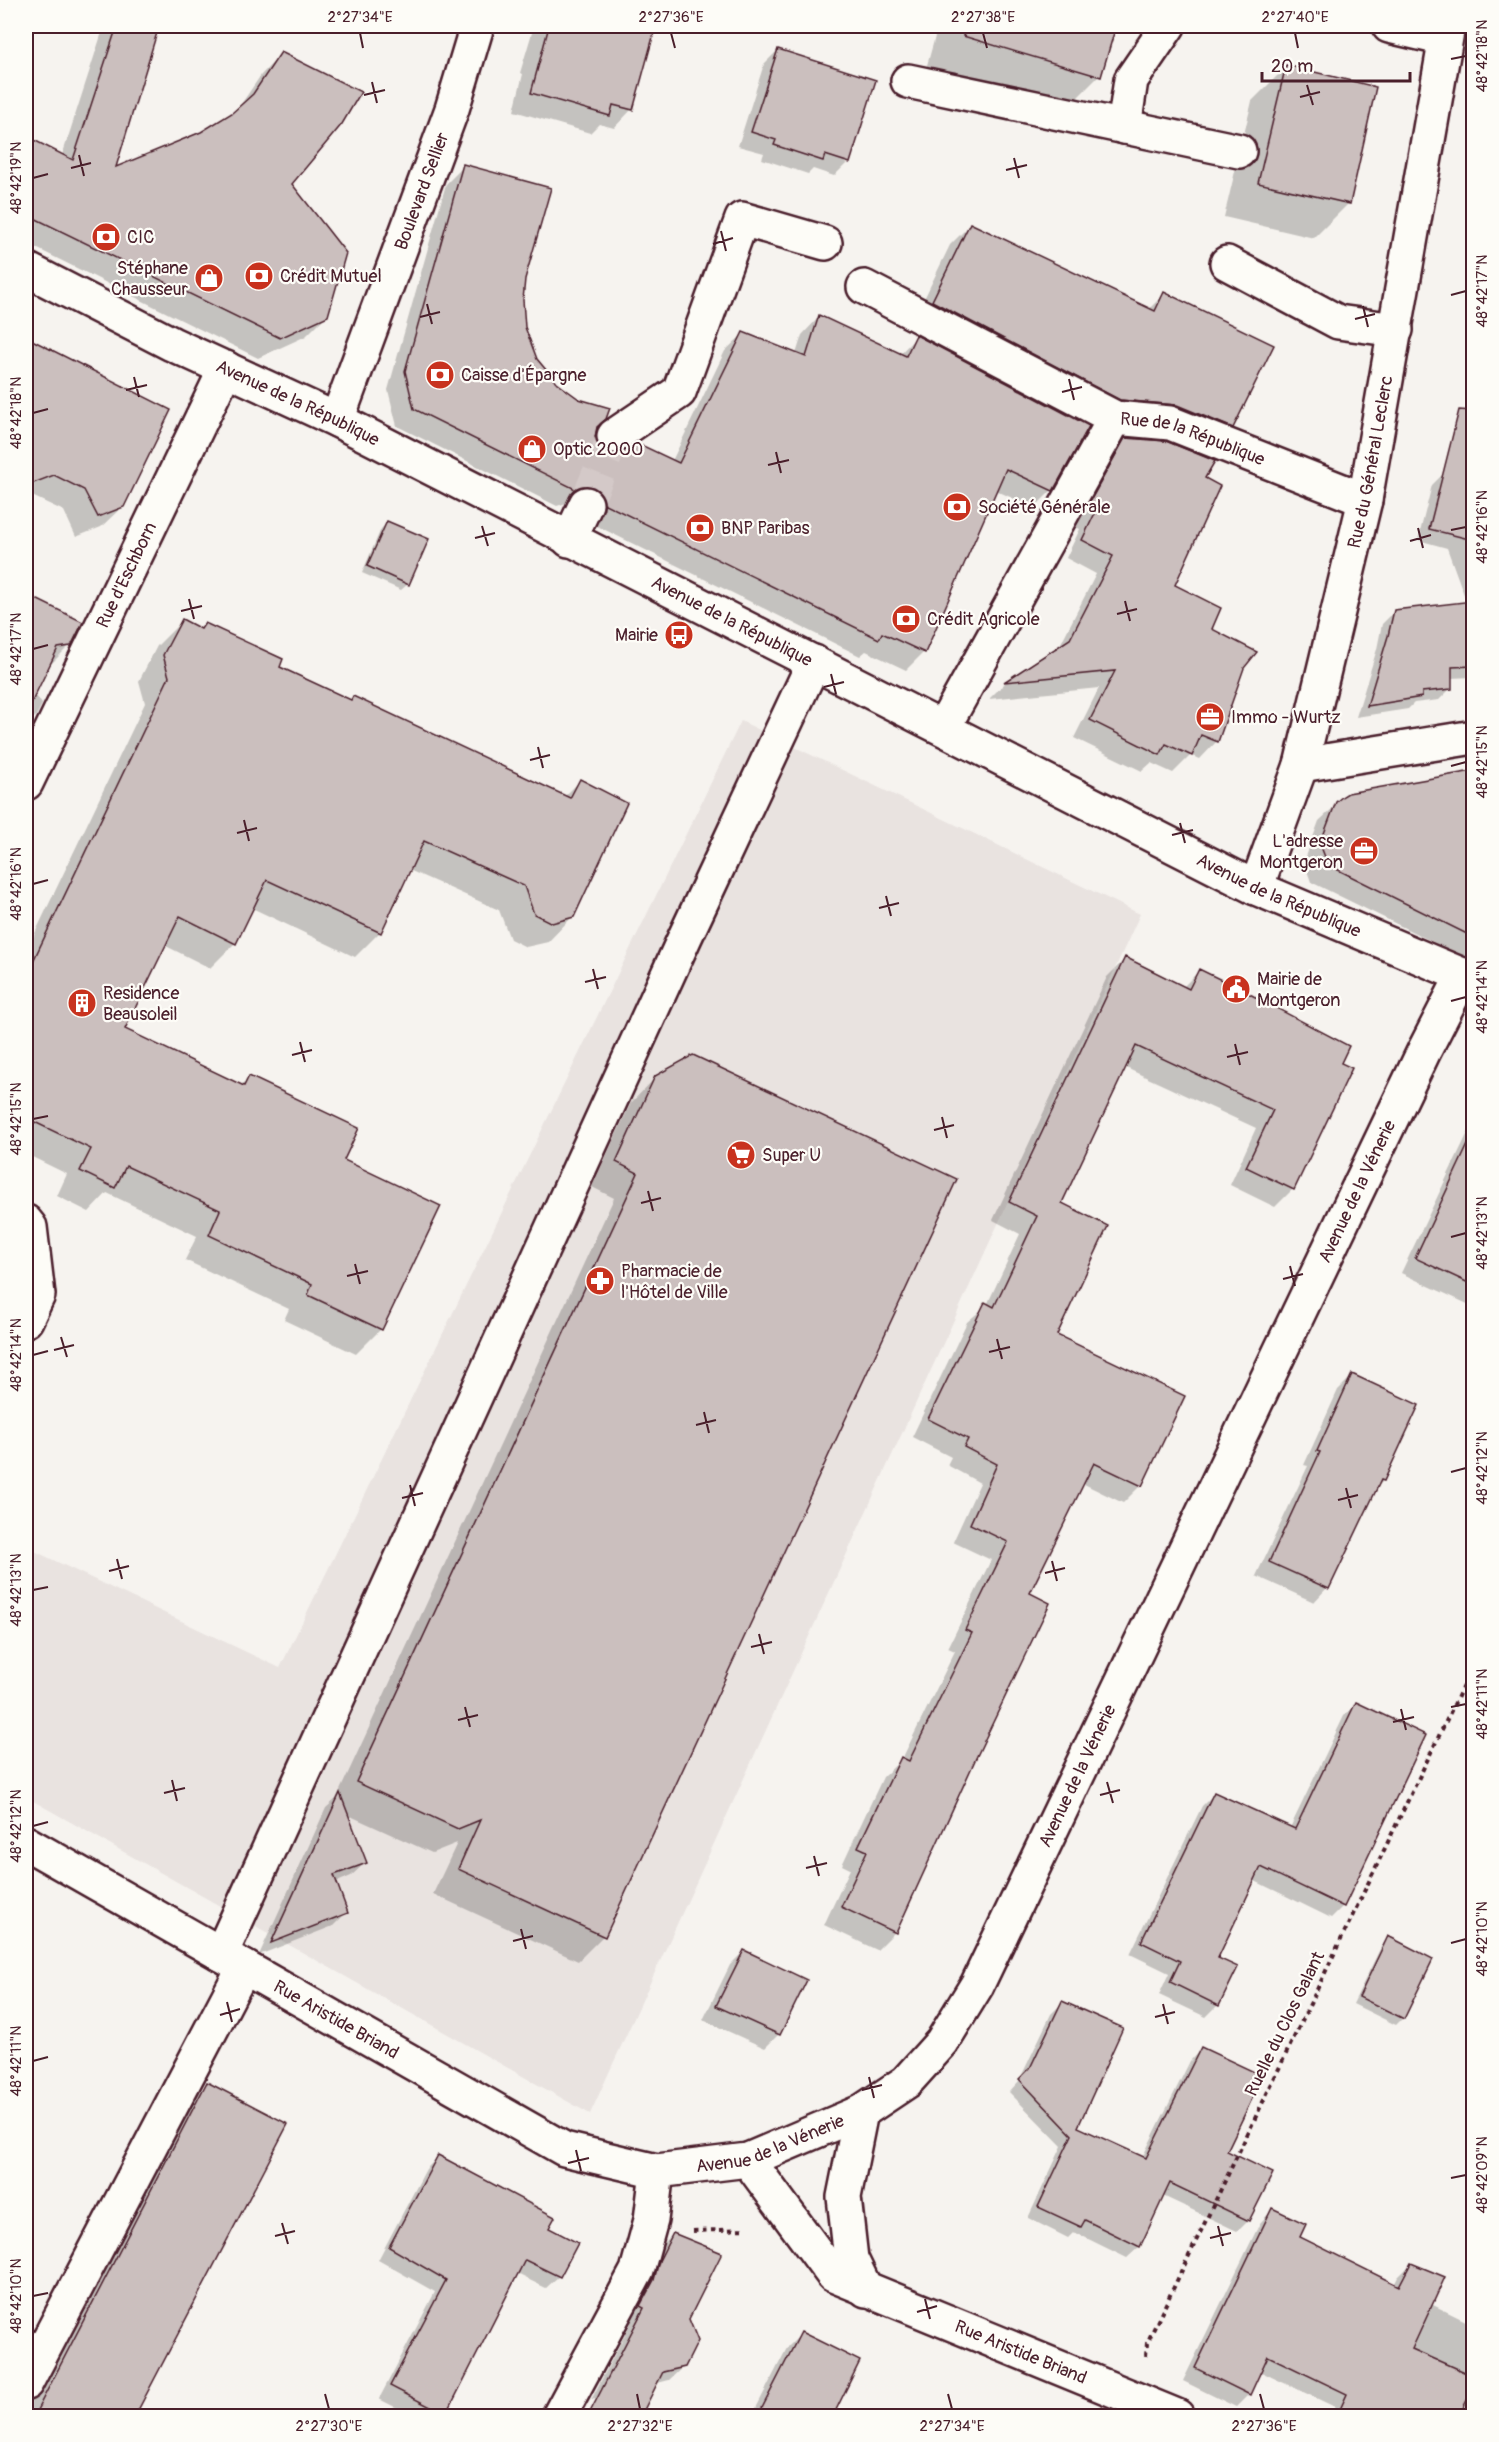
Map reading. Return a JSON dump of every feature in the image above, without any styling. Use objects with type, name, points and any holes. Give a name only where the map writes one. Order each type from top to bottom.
[{"type":"street","name":"Boulevard Sellier","points":[[336,420],[452,109],[477,26]]},
{"type":"street","points":[[1124,127],[1131,80],[1168,26]]},
{"type":"street","points":[[1389,26],[1446,32]]},
{"type":"street","name":"Rue du Général Leclerc","points":[[1256,888],[1301,765],[1365,500],[1446,32]]},
{"type":"street","points":[[908,81],[1239,151]]},
{"type":"street","points":[[614,436],[679,392],[742,219],[825,243]]},
{"type":"street","points":[[1227,263],[1338,322],[1396,330]]},
{"type":"street","name":"Avenue de la République","points":[[26,269],[172,344],[336,420],[1256,888],[1468,978]]},
{"type":"street","name":"Rue de la République","points":[[864,287],[1114,418],[1170,423],[1365,500]]},
{"type":"street","name":"Rue d'Eschborn","points":[[26,783],[226,368]]},
{"type":"street","points":[[944,729],[1114,418]]},
{"type":"street","points":[[570,540],[586,504]]},
{"type":"street","points":[[26,2383],[233,1961],[685,937],[814,662]]},
{"type":"street","points":[[1301,765],[1473,737]]},
{"type":"street","name":"Avenue de la Vénerie","points":[[657,2171],[748,2160],[861,2112],[906,2082],[942,2042],[977,1985],[1414,1072],[1468,978]]},
{"type":"street","points":[[26,1222],[30,1227],[38,1295],[26,1320]]},
{"type":"street","name":"Rue Aristide Briand","points":[[26,1843],[564,2149],[657,2171]]},
{"type":"street","points":[[861,2112],[844,2197],[850,2259],[866,2289]]},
{"type":"street","name":"Rue Aristide Briand","points":[[748,2160],[832,2275],[1136,2409],[1177,2416]]},
{"type":"street","points":[[559,2416],[637,2271],[651,2220],[657,2171]]},
{"type":"path","name":"Ruelle du Clos Galant","points":[[1136,2409],[1147,2343],[1473,1663]]},
{"type":"shaded area","points":[[741,721],[1140,914],[590,2114],[26,1797],[26,1547],[280,1668]]},
{"type":"building","points":[[117,26],[159,26],[116,167],[201,132],[232,113],[253,94],[281,52],[361,92],[342,124],[292,184],[346,253],[328,316],[280,338],[26,214],[26,136],[73,160]]},
{"type":"building","points":[[549,26],[656,26],[633,110],[613,105],[610,116],[531,93]]},
{"type":"building","points":[[965,26],[1116,26],[1101,77],[963,36]]},
{"type":"building","points":[[778,49],[876,80],[850,163],[825,155],[823,161],[774,145],[776,140],[751,132]]},
{"type":"building","points":[[1286,65],[1376,87],[1350,204],[1258,183]]},
{"type":"building","points":[[463,164],[551,188],[525,279],[523,300],[525,327],[537,359],[557,383],[579,399],[610,408],[606,419],[597,427],[595,437],[599,447],[606,453],[616,455],[637,443],[679,463],[743,332],[806,357],[819,315],[906,356],[916,335],[1089,426],[1053,491],[1006,469],[925,653],[882,633],[879,639],[605,504],[602,494],[594,487],[585,485],[575,489],[414,409],[405,371]]},
{"type":"building","points":[[970,223],[1155,311],[1164,292],[1274,345],[1233,428],[1177,405],[1120,400],[932,301]]},
{"type":"building","points":[[26,337],[171,410],[124,507],[98,517],[84,490],[54,475],[26,486]]},
{"type":"building","points":[[1459,410],[1473,411],[1473,540],[1429,529]]},
{"type":"building","points":[[1125,438],[1166,441],[1215,461],[1205,478],[1220,486],[1175,585],[1221,608],[1212,629],[1257,652],[1244,668],[1218,742],[1201,735],[1192,756],[1166,744],[1160,755],[1090,720],[1115,671],[1004,682],[1070,639],[1113,556],[1082,540],[1096,511],[1087,507]]},
{"type":"building","points":[[387,521],[429,539],[409,585],[367,566]]},
{"type":"building","points":[[26,594],[83,622],[71,646],[58,648],[26,714]]},
{"type":"building","points":[[1473,601],[1473,666],[1452,667],[1452,689],[1422,692],[1422,697],[1367,706],[1394,610]]},
{"type":"building","points":[[182,619],[201,629],[205,623],[283,659],[280,667],[351,700],[353,696],[570,798],[580,779],[627,803],[574,917],[552,923],[534,914],[524,886],[424,841],[381,933],[267,880],[236,944],[180,916],[125,1029],[244,1086],[249,1076],[359,1128],[344,1160],[441,1206],[382,1330],[308,1295],[312,1284],[209,1235],[220,1210],[126,1166],[115,1188],[80,1171],[91,1149],[26,1118],[26,976],[169,677],[163,655]]},
{"type":"building","points":[[1473,771],[1473,937],[1328,865],[1320,844],[1336,802],[1343,796],[1348,793]]},
{"type":"building","points":[[1125,957],[1189,989],[1199,969],[1242,990],[1349,1046],[1341,1063],[1352,1068],[1294,1190],[1246,1167],[1273,1110],[1136,1046],[1062,1203],[1108,1226],[1057,1335],[1185,1396],[1142,1486],[1094,1463],[1030,1593],[1050,1603],[896,1933],[841,1907],[867,1851],[858,1847],[901,1757],[909,1761],[972,1633],[965,1630],[1008,1542],[970,1524],[997,1464],[964,1447],[968,1439],[928,1419],[985,1302],[994,1307],[1037,1216],[1009,1202]]},
{"type":"building","points":[[693,1055],[957,1179],[605,1937],[458,1869],[480,1820],[458,1829],[356,1782],[638,1173],[616,1162],[655,1076]]},
{"type":"building","points":[[1473,1134],[1473,1285],[1415,1258]]},
{"type":"building","points":[[1352,1374],[1419,1405],[1384,1481],[1381,1480],[1329,1589],[1269,1562],[1320,1452],[1317,1451]]},
{"type":"building","points":[[1356,1702],[1426,1735],[1344,1907],[1261,1867],[1218,1958],[1238,1967],[1219,2006],[1170,1982],[1180,1961],[1141,1942],[1214,1792],[1295,1829]]},
{"type":"building","points":[[340,1793],[367,1863],[334,1875],[348,1913],[271,1943]]},
{"type":"building","points":[[1388,1936],[1433,1959],[1404,2019],[1359,1997]]},
{"type":"building","points":[[744,1950],[807,1980],[780,2035],[716,2006]]},
{"type":"building","points":[[1062,2001],[1123,2028],[1078,2127],[1146,2158],[1201,2047],[1263,2076],[1227,2151],[1273,2173],[1249,2221],[1170,2183],[1140,2247],[1085,2220],[1081,2227],[1038,2207],[1072,2135],[1019,2079],[1030,2068]]},
{"type":"building","points":[[207,2082],[288,2124],[135,2416],[34,2416]]},
{"type":"building","points":[[438,2155],[555,2217],[549,2228],[578,2243],[560,2277],[525,2260],[446,2415],[390,2386],[446,2280],[389,2247]]},
{"type":"building","points":[[1272,2208],[1306,2224],[1300,2237],[1399,2286],[1411,2263],[1445,2277],[1412,2349],[1473,2376],[1473,2388],[1459,2416],[1337,2416],[1347,2394],[1268,2356],[1250,2395],[1195,2368]]},
{"type":"building","points":[[673,2233],[722,2253],[689,2319],[698,2341],[685,2367],[663,2372],[641,2416],[588,2416],[644,2308],[640,2306],[654,2280],[659,2261]]},
{"type":"building","points":[[801,2332],[860,2361],[833,2416],[758,2416]]},
{"type":"tunnel","points":[[586,504],[614,436]]},
{"type":"place","name":"CIC","points":[[106,237]]},
{"type":"place","name":"Crédit Mutuel","points":[[259,276]]},
{"type":"place","name":"Stéphane Chausseur","points":[[209,278]]},
{"type":"place","name":"Caisse d'Épargne","points":[[440,375]]},
{"type":"place","name":"Optic 2000","points":[[532,449]]},
{"type":"place","name":"Société Générale","points":[[957,507]]},
{"type":"place","name":"BNP Paribas","points":[[700,528]]},
{"type":"place","name":"Crédit Agricole","points":[[906,619]]},
{"type":"place","name":"Mairie","points":[[679,635]]},
{"type":"place","name":"Immo - Wurtz","points":[[1210,717]]},
{"type":"place","name":"L'adresse Montgeron","points":[[1364,851]]},
{"type":"place","name":"Mairie de Montgeron","points":[[1236,989]]},
{"type":"place","name":"Residence Beausoleil","points":[[82,1003]]},
{"type":"place","name":"Super U","points":[[741,1155]]},
{"type":"place","name":"Pharmacie de l'Hôtel de Ville","points":[[600,1281]]}]
